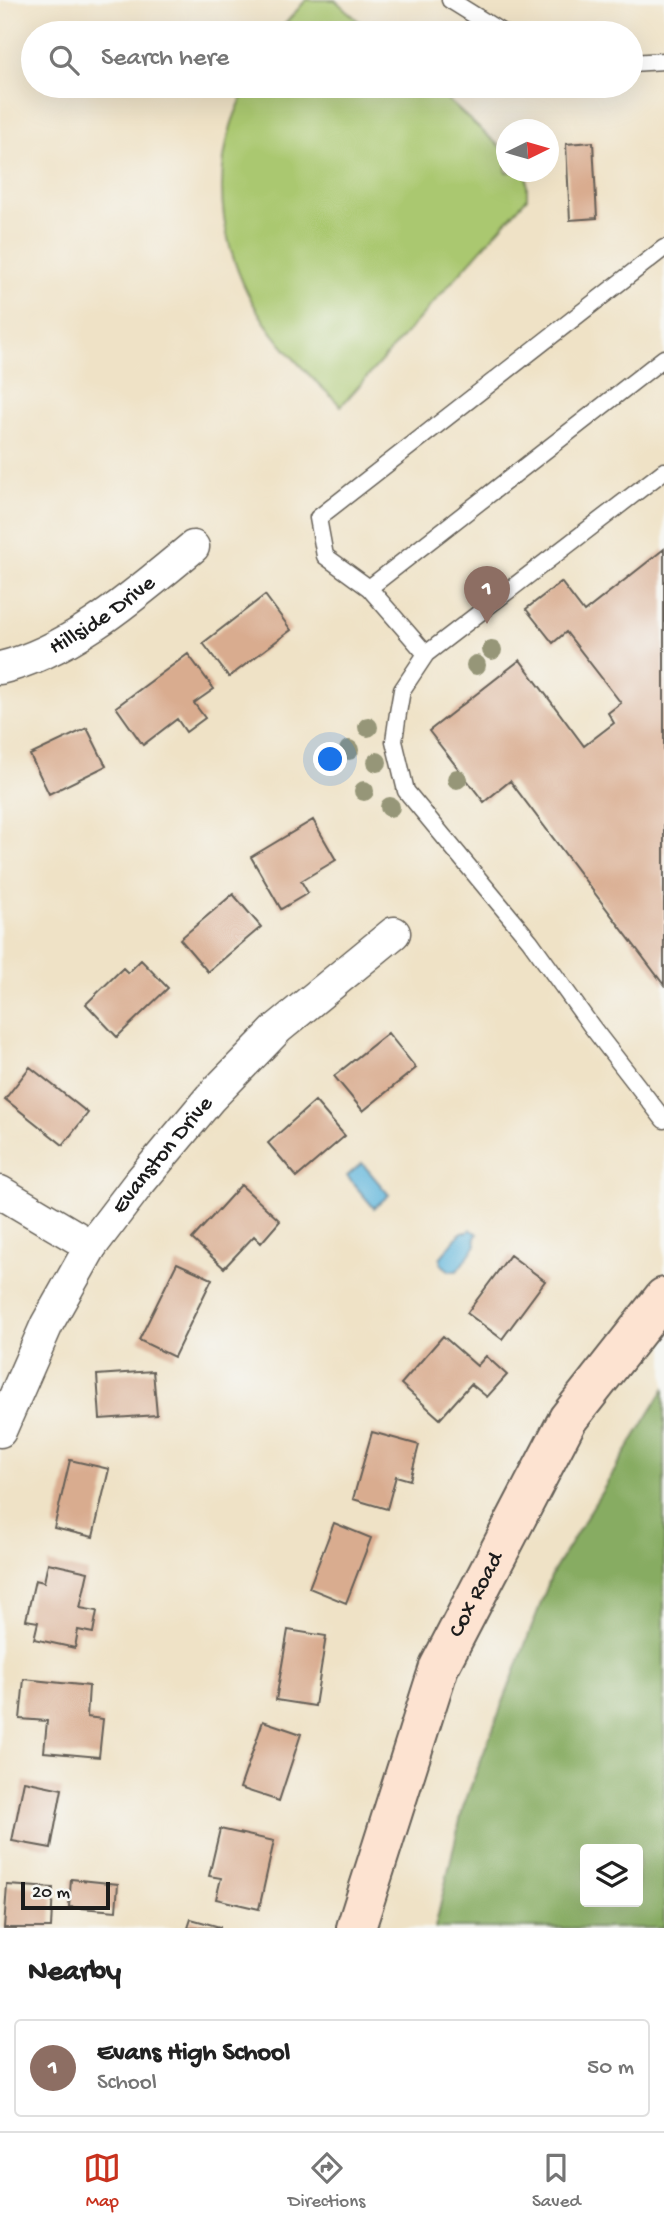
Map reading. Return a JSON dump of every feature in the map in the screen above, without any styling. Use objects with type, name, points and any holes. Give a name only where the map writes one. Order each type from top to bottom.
[{"type":"street","name":"Hillside Drive","points":[[0,668],[22,663],[79,633],[134,596],[193,547]]},
{"type":"street","name":"Evanston Drive","points":[[0,1431],[47,1325],[91,1246],[138,1183],[210,1098],[278,1028],[394,933]]},
{"type":"street","points":[[0,1192],[91,1246]]},
{"type":"street","name":"Cox Road","points":[[356,1928],[439,1667],[568,1419],[664,1297]]},
{"type":"lane","points":[[450,0],[484,21]]},
{"type":"lane","points":[[643,62],[664,61]]},
{"type":"lane","points":[[426,654],[369,588],[325,555],[318,518],[664,248]]},
{"type":"lane","points":[[369,588],[664,358]]},
{"type":"lane","points":[[664,471],[426,654],[402,690],[394,741],[406,791],[530,941],[664,1120]]},
{"type":"green space","points":[[306,0],[335,0],[359,21],[288,21]]},
{"type":"green space","points":[[242,98],[445,98],[496,143],[496,182],[527,182],[527,198],[341,406],[289,353],[269,329],[253,303],[230,247],[224,217],[224,156]]},
{"type":"green space","points":[[664,1389],[664,1928],[435,1928],[463,1807],[552,1574]]},
{"type":"water","points":[[362,1163],[389,1195],[374,1208],[347,1176]]},
{"type":"water","points":[[470,1229],[478,1234],[475,1237],[476,1245],[457,1271],[450,1271],[441,1264],[440,1258],[461,1232],[468,1232]]},
{"type":"building","points":[[593,142],[597,218],[570,220],[566,144]]},
{"type":"building","points":[[664,549],[664,985],[510,781],[484,802],[429,731],[520,660],[584,746],[614,723],[608,713],[621,703],[566,632],[553,643],[526,609],[561,582],[584,612]]},
{"type":"building","points":[[265,595],[291,630],[229,677],[203,643]]},
{"type":"building","points":[[188,654],[214,689],[194,703],[205,718],[186,732],[177,719],[143,745],[116,707]]},
{"type":"building","points":[[87,728],[106,766],[49,794],[30,755]]},
{"type":"building","points":[[313,820],[336,860],[301,881],[308,893],[281,909],[251,857]]},
{"type":"building","points":[[233,894],[261,927],[208,972],[180,939]]},
{"type":"building","points":[[141,960],[168,988],[117,1037],[86,1004],[123,968],[128,973]]},
{"type":"building","points":[[388,1033],[416,1068],[363,1111],[334,1076]]},
{"type":"building","points":[[30,1067],[88,1113],[63,1145],[5,1099]]},
{"type":"building","points":[[315,1101],[345,1136],[297,1177],[268,1143]]},
{"type":"building","points":[[241,1185],[280,1221],[261,1243],[254,1236],[224,1268],[192,1239]]},
{"type":"building","points":[[510,1255],[545,1281],[502,1339],[467,1313]]},
{"type":"building","points":[[177,1263],[212,1279],[174,1357],[139,1340]]},
{"type":"building","points":[[443,1336],[477,1366],[486,1356],[507,1375],[487,1397],[471,1384],[440,1419],[401,1384]]},
{"type":"building","points":[[153,1371],[157,1415],[100,1419],[97,1375]]},
{"type":"building","points":[[372,1432],[419,1445],[410,1480],[396,1476],[387,1509],[353,1499]]},
{"type":"building","points":[[70,1460],[109,1469],[93,1537],[54,1528]]},
{"type":"building","points":[[334,1523],[371,1538],[346,1603],[309,1588]]},
{"type":"building","points":[[48,1563],[88,1572],[80,1608],[97,1611],[93,1633],[78,1630],[75,1648],[34,1639],[38,1622],[26,1620],[35,1580],[44,1582]]},
{"type":"building","points":[[288,1630],[326,1636],[315,1706],[276,1700]]},
{"type":"building","points":[[24,1679],[89,1686],[87,1717],[103,1719],[99,1757],[44,1752],[47,1721],[20,1719]]},
{"type":"building","points":[[263,1721],[301,1734],[279,1801],[240,1788]]},
{"type":"building","points":[[24,1781],[62,1789],[51,1848],[12,1841]]},
{"type":"building","points":[[220,1829],[274,1841],[259,1909],[216,1899],[221,1878],[209,1876]]},
{"type":"building","points":[[71,1879],[118,1884],[116,1911],[69,1907]]},
{"type":"building","points":[[7,1885],[53,1888],[51,1928],[4,1928]]},
{"type":"building","points":[[191,1919],[220,1927],[220,1928],[188,1928]]},
{"type":"place","name":"Evans High School","points":[[487,624]]}]
